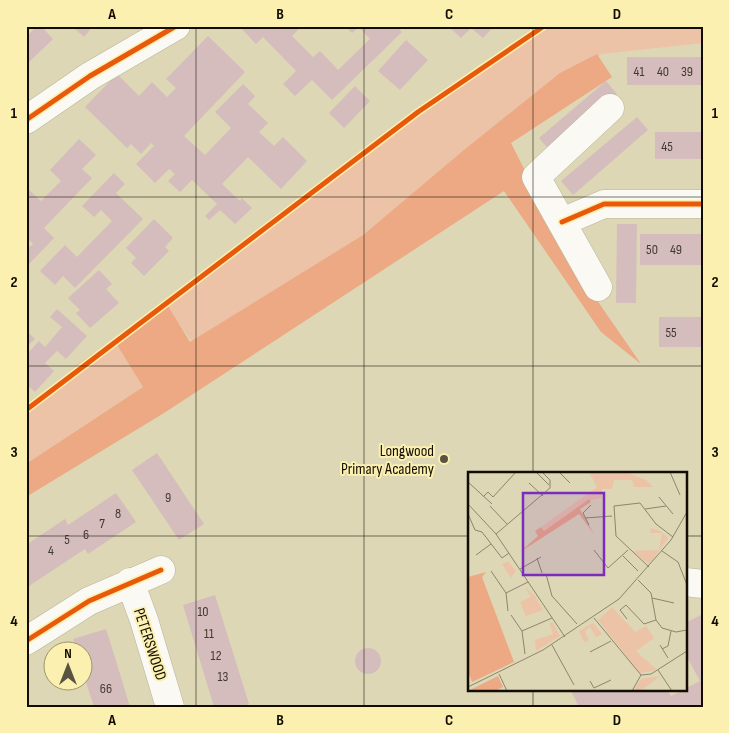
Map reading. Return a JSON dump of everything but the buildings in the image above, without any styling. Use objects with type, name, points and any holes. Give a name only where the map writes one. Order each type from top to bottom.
[{"type":"street","points":[[26,120],[90,76],[176,26]]},
{"type":"street","points":[[598,287],[536,176],[610,108]]},
{"type":"street","points":[[562,222],[604,204],[703,204]]},
{"type":"street","points":[[26,641],[62,616],[130,582],[161,570]]},
{"type":"street","name":"PETERSWOOD","points":[[130,582],[144,620],[170,707]]},
{"type":"street","points":[[686,582],[703,584]]},
{"type":"shaded area","points":[[545,26],[703,26],[703,43],[602,54],[564,72],[361,236],[192,342],[164,303],[275,220]]},
{"type":"shaded area","points":[[597,54],[612,77],[511,143],[572,264],[641,364],[601,332],[504,191],[164,413],[26,497],[26,464],[143,387],[114,340],[165,301],[190,342],[363,235],[464,150],[560,73]]},
{"type":"shaded area","points":[[114,340],[143,387],[26,464],[26,415],[78,364]]},
{"type":"cycle path","points":[[26,120],[90,76],[176,26]]},
{"type":"cycle path","points":[[26,410],[418,112],[544,26]]},
{"type":"cycle path","points":[[562,222],[604,204],[703,204]]},
{"type":"cycle path","points":[[26,641],[89,601],[161,570]]},
{"type":"place","name":"Longwood Primary Academy","points":[[444,459]]}]
